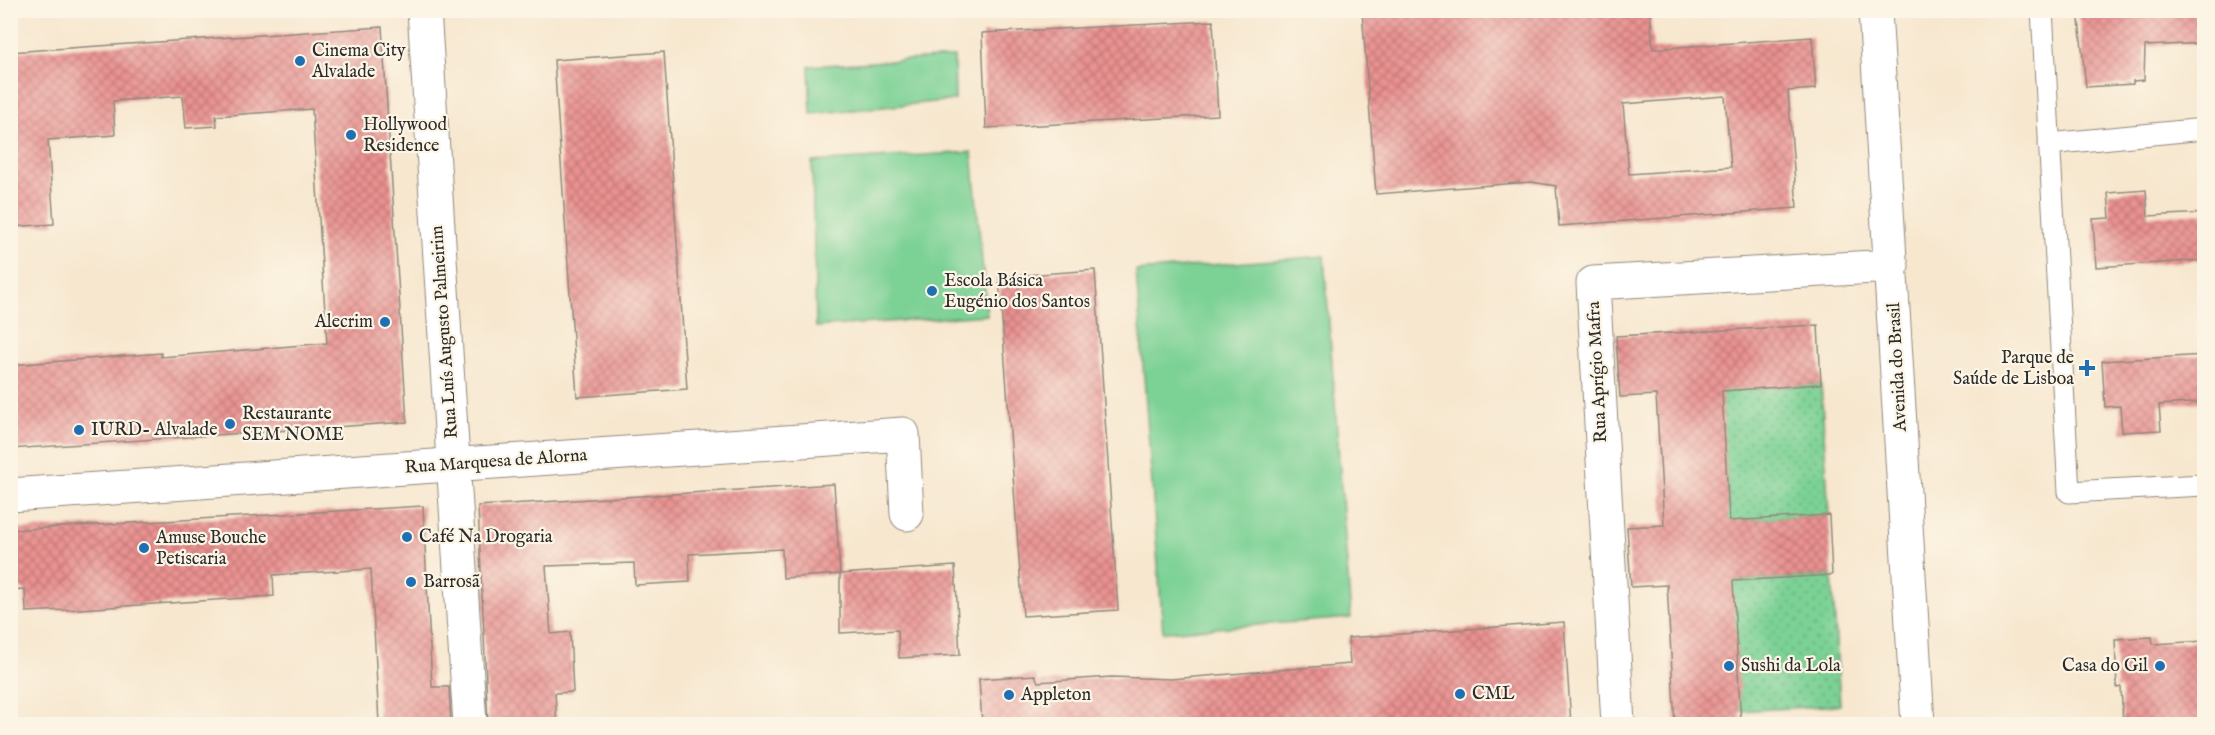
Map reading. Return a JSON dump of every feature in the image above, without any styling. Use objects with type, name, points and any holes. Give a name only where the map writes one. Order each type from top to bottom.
[{"type":"street","name":"Rua Luís Augusto Palmeirim","points":[[424,10],[470,724]]},
{"type":"street","name":"Avenida do Brasil","points":[[1875,10],[1918,724]]},
{"type":"street","name":"Rua Aprígio Mafra","points":[[1618,724],[1593,283],[1892,266]]},
{"type":"street","name":"Rua Marquesa de Alorna","points":[[10,495],[903,434],[908,514]]},
{"type":"lane","points":[[2042,10],[2069,492],[2205,486]]},
{"type":"lane","points":[[2049,144],[2205,129]]},
{"type":"green space","points":[[954,57],[955,100],[811,114],[809,66]]},
{"type":"green space","points":[[972,152],[987,315],[816,327],[812,162]]},
{"type":"green space","points":[[1324,256],[1351,618],[1163,632],[1136,271]]},
{"type":"green space","points":[[1821,384],[1829,515],[1717,522],[1728,508],[1726,465],[1710,391]]},
{"type":"green space","points":[[1832,575],[1840,705],[1739,711],[1736,636],[1721,582]]},
{"type":"building","points":[[1362,10],[1650,10],[1653,49],[1812,37],[1816,89],[1788,91],[1797,208],[1559,226],[1556,186],[1531,182],[1376,194]],"holes":[[[1725,96],[1731,167],[1629,174],[1623,104]]]},
{"type":"building","points":[[2078,10],[2205,10],[2205,43],[2145,46],[2144,80],[2133,81],[2133,84],[2086,87]]},
{"type":"building","points":[[1213,21],[1218,115],[986,128],[982,33]]},
{"type":"building","points":[[382,27],[407,422],[10,449],[12,365],[161,353],[161,357],[327,343],[312,109],[216,116],[217,126],[186,128],[183,96],[113,101],[115,135],[48,140],[54,224],[10,227],[10,52]]},
{"type":"building","points":[[664,52],[687,389],[577,397],[554,60]]},
{"type":"building","points":[[2146,190],[2148,216],[2205,213],[2205,260],[2096,267],[2093,219],[2110,218],[2108,193]]},
{"type":"building","points":[[1095,270],[1118,610],[1023,616],[999,277]]},
{"type":"building","points":[[1818,325],[1821,384],[1722,391],[1729,521],[1829,515],[1832,575],[1733,581],[1741,724],[1675,724],[1667,585],[1631,587],[1627,527],[1664,525],[1656,395],[1620,397],[1616,336]]},
{"type":"building","points":[[2205,355],[2205,402],[2159,405],[2161,430],[2122,432],[2120,406],[2105,407],[2102,361]]},
{"type":"building","points":[[834,484],[840,574],[783,578],[782,549],[689,554],[690,582],[635,585],[634,563],[546,566],[551,634],[570,632],[573,692],[555,693],[557,724],[488,724],[478,506]]},
{"type":"building","points":[[423,506],[432,687],[449,687],[451,724],[379,724],[371,569],[273,575],[274,596],[65,610],[26,612],[25,589],[10,590],[10,530]]},
{"type":"building","points":[[955,566],[960,655],[899,658],[898,630],[840,633],[840,574]]},
{"type":"building","points":[[1564,622],[1571,724],[982,724],[979,679],[1035,675],[1038,682],[1111,677],[1171,679],[1350,664],[1348,638]]},
{"type":"building","name":"Casa do Gil","points":[[2152,637],[2153,644],[2205,641],[2205,724],[2123,724],[2121,687],[2117,688],[2115,639]]},
{"type":"place","name":"Cinema City Alvalade","points":[[300,61]]},
{"type":"place","name":"Hollywood Residence","points":[[351,135]]},
{"type":"place","name":"Escola Básica Eugénio dos Santos","points":[[932,291]]},
{"type":"place","name":"Alecrim","points":[[385,322]]},
{"type":"place","name":"Parque de Saúde de Lisboa","points":[[2087,368]]},
{"type":"place","name":"Restaurante SEM NOME","points":[[230,424]]},
{"type":"place","name":"IURD- Alvalade","points":[[79,430]]},
{"type":"place","name":"Café Na Drogaria","points":[[407,537]]},
{"type":"place","name":"Amuse Bouche Petiscaria","points":[[144,548]]},
{"type":"place","name":"Barrosã","points":[[411,582]]},
{"type":"place","name":"Sushi da Lola","points":[[1729,666]]},
{"type":"place","name":"Casa do Gil","points":[[2160,666]]},
{"type":"place","name":"CML","points":[[1460,694]]},
{"type":"place","name":"Appleton","points":[[1009,695]]}]
